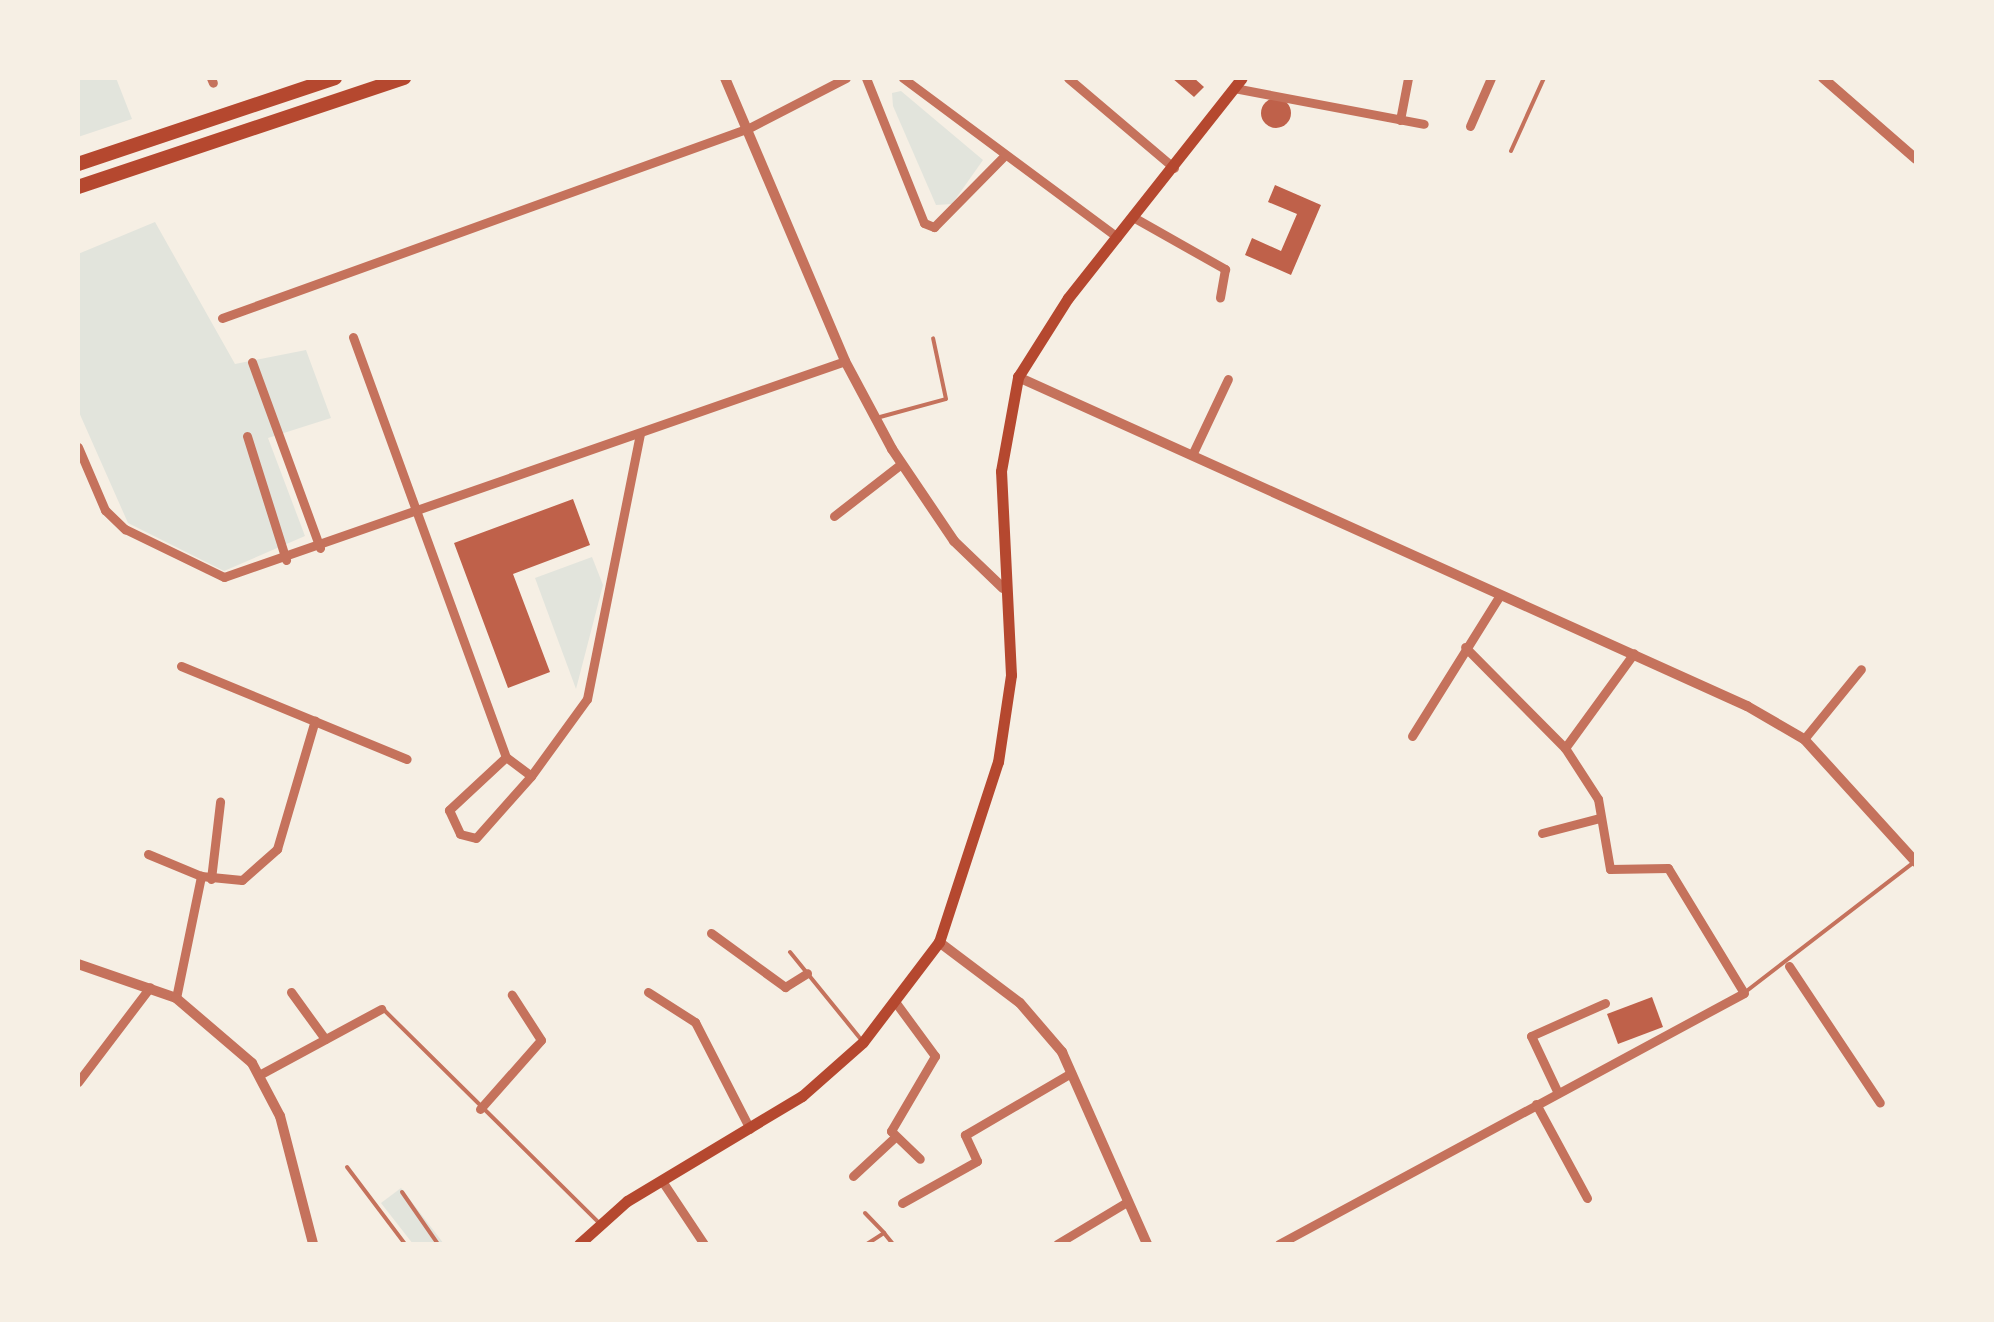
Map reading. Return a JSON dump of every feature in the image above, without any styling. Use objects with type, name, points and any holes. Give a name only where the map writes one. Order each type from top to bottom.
[{"type":"highway","points":[[78,164],[335,78]]},
{"type":"highway","points":[[78,187],[404,78]]},
{"type":"main road","points":[[579,1244],[600,1224],[751,1132],[863,1042],[939,942],[998,762],[1011,674],[1001,471],[1018,377],[1118,237],[1238,83]]},
{"type":"street","points":[[726,78],[845,361],[901,464],[954,541],[1004,588]]},
{"type":"street","points":[[222,318],[749,128],[846,78]]},
{"type":"street","points":[[866,78],[924,223],[934,226],[1005,155]]},
{"type":"street","points":[[904,78],[1118,237]]},
{"type":"street","points":[[1068,78],[1174,168]]},
{"type":"street","points":[[1400,120],[1408,78]]},
{"type":"street","points":[[1470,126],[1492,78]]},
{"type":"street","points":[[1823,78],[1916,159]]},
{"type":"street","points":[[1238,83],[1424,124]]},
{"type":"street","points":[[1134,217],[1225,269],[1220,298]]},
{"type":"street","points":[[353,337],[506,757],[530,776]]},
{"type":"street","points":[[78,447],[105,510],[125,528],[224,577],[286,560],[845,361]]},
{"type":"street","points":[[252,362],[320,548]]},
{"type":"street","points":[[1018,377],[1634,653],[1804,739],[1916,861]]},
{"type":"street","points":[[1192,455],[1228,378]]},
{"type":"street","points":[[506,757],[449,810],[460,834],[476,838],[530,776],[587,699],[640,434]]},
{"type":"street","points":[[247,436],[286,560]]},
{"type":"street","points":[[834,516],[901,464]]},
{"type":"street","points":[[1412,736],[1500,595]]},
{"type":"street","points":[[1279,1244],[1744,993],[1668,868],[1610,870],[1600,818],[1566,748],[1465,648]]},
{"type":"street","points":[[1566,748],[1634,653]]},
{"type":"street","points":[[181,666],[408,759]]},
{"type":"street","points":[[1804,739],[1861,669]]},
{"type":"street","points":[[148,854],[206,877],[242,880],[277,849],[314,720]]},
{"type":"street","points":[[176,998],[220,802]]},
{"type":"street","points":[[1542,833],[1600,818]]},
{"type":"street","points":[[711,933],[785,987],[807,973]]},
{"type":"street","points":[[939,942],[1020,1002],[1071,1073],[1147,1244]]},
{"type":"street","points":[[78,964],[176,998],[259,1076],[280,1116],[313,1244]]},
{"type":"street","points":[[1789,966],[1880,1103]]},
{"type":"street","points":[[78,1082],[150,987]]},
{"type":"street","points":[[291,992],[326,1039]]},
{"type":"street","points":[[648,992],[695,1022],[751,1132]]},
{"type":"street","points":[[480,1109],[541,1040],[512,995]]},
{"type":"street","points":[[853,1176],[894,1138],[935,1056],[896,1003]]},
{"type":"street","points":[[1558,1092],[1531,1036],[1604,1003]]},
{"type":"street","points":[[259,1076],[381,1008]]},
{"type":"street","points":[[902,1203],[977,1161],[966,1135],[1071,1073]]},
{"type":"street","points":[[1536,1104],[1587,1198]]},
{"type":"street","points":[[894,1138],[920,1159]]},
{"type":"street","points":[[664,1184],[704,1244]]},
{"type":"street","points":[[1057,1244],[1128,1202]]},
{"type":"lane","points":[[1511,151],[1544,78]]},
{"type":"lane","points":[[876,418],[946,398],[933,338]]},
{"type":"lane","points":[[1744,993],[1789,966],[1916,861]]},
{"type":"lane","points":[[790,952],[863,1042]]},
{"type":"lane","points":[[381,1008],[600,1224]]},
{"type":"lane","points":[[347,1167],[405,1244]]},
{"type":"lane","points":[[402,1192],[438,1244]]},
{"type":"lane","points":[[865,1213],[894,1244]]},
{"type":"lane","points":[[867,1244],[884,1233]]},
{"type":"shaded area","points":[[78,78],[116,78],[132,119],[78,137]]},
{"type":"shaded area","points":[[901,91],[983,160],[952,204],[936,205],[893,106],[892,93]]},
{"type":"shaded area","points":[[155,222],[235,364],[306,350],[331,418],[268,438],[305,536],[224,571],[128,523],[78,410],[78,254]]},
{"type":"shaded area","points":[[592,557],[603,585],[576,689],[535,578]]},
{"type":"shaded area","points":[[401,1188],[444,1244],[413,1244],[381,1203]]},
{"type":"building","points":[[1172,78],[1194,78],[1204,87],[1194,97]]},
{"type":"building","points":[[1276,98],[1287,102],[1291,113],[1287,124],[1276,128],[1265,124],[1261,113],[1265,102]]},
{"type":"building","points":[[1275,185],[1321,205],[1291,275],[1245,255],[1252,238],[1281,251],[1297,214],[1268,202]]},
{"type":"building","points":[[573,499],[590,545],[513,574],[550,672],[508,688],[454,543]]},
{"type":"building","points":[[1652,997],[1663,1027],[1618,1044],[1607,1014]]}]
